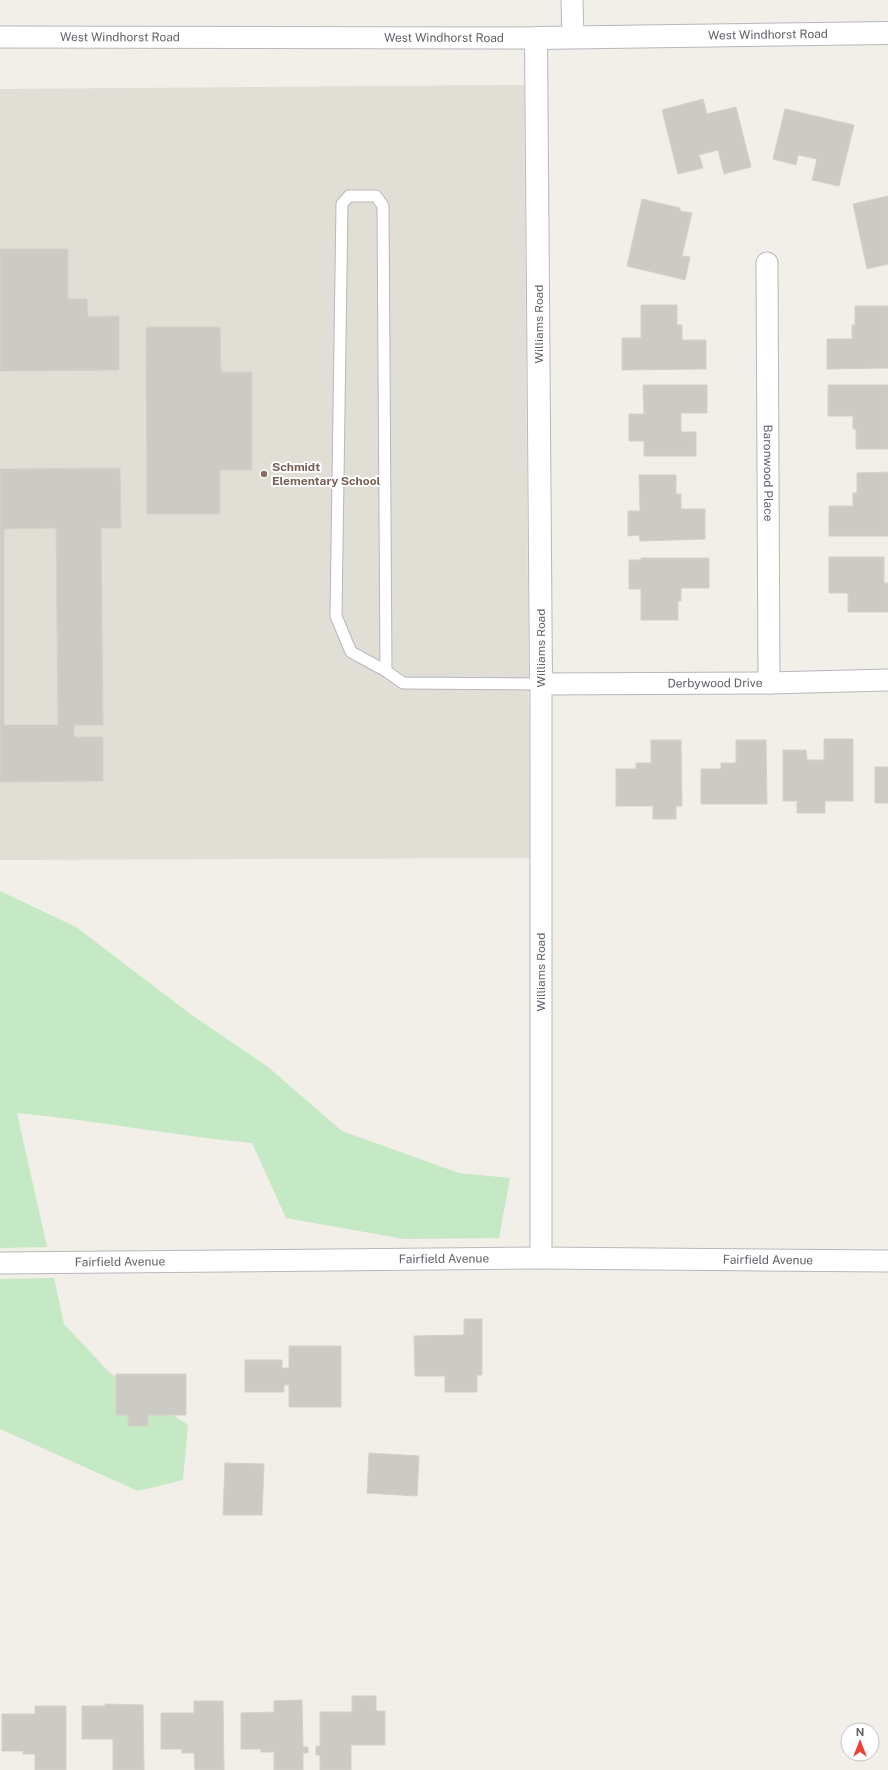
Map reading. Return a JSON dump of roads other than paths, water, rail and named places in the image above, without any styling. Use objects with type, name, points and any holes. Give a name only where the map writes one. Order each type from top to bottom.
[{"type":"street","points":[[572,0],[573,37]]},
{"type":"street","name":"West Windhorst Road","points":[[0,37],[536,38],[888,33]]},
{"type":"street","name":"Williams Road","points":[[536,38],[541,684],[541,1258]]},
{"type":"street","name":"Baronwood Place","points":[[767,263],[769,683]]},
{"type":"street","name":"Derbywood Drive","points":[[541,684],[769,683],[888,680]]},
{"type":"street","name":"Fairfield Avenue","points":[[0,1263],[541,1258],[888,1261]]},
{"type":"lane","points":[[386,671],[382,206],[376,196],[349,196],[342,204],[336,616],[351,652],[386,671],[403,683],[541,684]]},
{"type":"place","name":"Schmidt Elementary School","points":[[264,474]]}]
